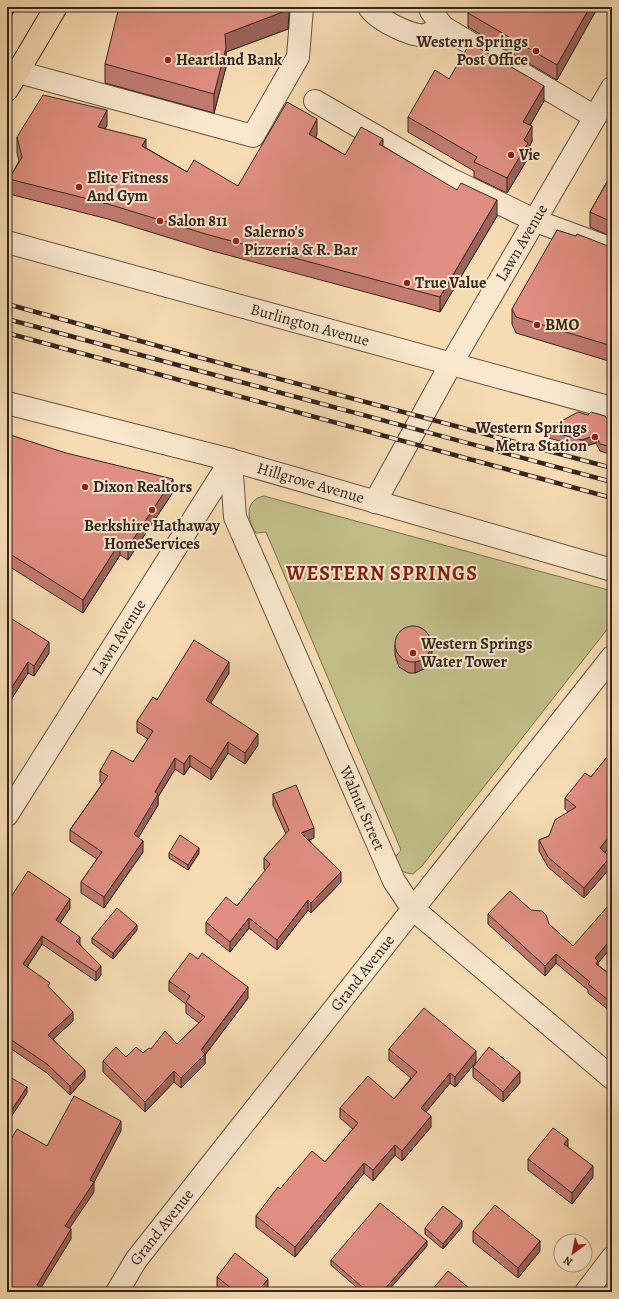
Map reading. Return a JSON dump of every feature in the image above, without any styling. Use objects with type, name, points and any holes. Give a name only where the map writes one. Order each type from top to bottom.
[{"type":"main road","points":[[12,81],[56,7]]},
{"type":"street","points":[[12,81],[253,136],[298,57],[302,7]]},
{"type":"street","points":[[369,7],[372,12],[403,31],[424,35],[443,27]]},
{"type":"street","points":[[430,7],[430,11],[443,27],[595,117]]},
{"type":"street","name":"Lawn Avenue","points":[[375,502],[451,364],[536,221],[612,88]]},
{"type":"street","points":[[315,101],[446,177],[536,221],[612,248]]},
{"type":"street","name":"Burlington Avenue","points":[[7,242],[612,408]]},
{"type":"street","name":"Hillgrove Avenue","points":[[7,403],[230,460],[612,570]]},
{"type":"street","name":"Lawn Avenue","points":[[7,815],[230,460]]},
{"type":"street","name":"Walnut Street","points":[[230,460],[235,518],[390,874],[412,908],[612,1078]]},
{"type":"street","name":"Grand Avenue","points":[[117,1292],[136,1260],[412,908],[605,680],[612,657]]},
{"type":"street","points":[[586,1292],[612,1258]]},
{"type":"shaded area","points":[[264,496],[612,591],[612,623],[422,866],[413,874],[406,873],[401,870],[394,859],[401,850],[266,532],[256,533],[253,528],[249,517],[250,506],[258,498]]},
{"type":"building","name":"Heartland Bank","points":[[119,7],[288,7],[288,10],[225,34],[226,48],[214,94],[105,64]]},
{"type":"building","name":"Western Springs Post Office","points":[[471,7],[590,7],[557,65],[468,13]]},
{"type":"building","points":[[470,43],[544,86],[523,122],[532,126],[524,140],[528,143],[507,178],[474,162],[477,157],[408,117],[435,70],[449,79]]},
{"type":"building","points":[[43,95],[107,110],[98,127],[146,139],[142,146],[187,172],[194,160],[238,186],[287,102],[317,119],[309,134],[345,155],[361,127],[383,139],[379,144],[457,190],[461,183],[497,200],[440,297],[209,235],[108,204],[9,179],[22,157],[17,137]]},
{"type":"building","points":[[612,173],[612,222],[590,212]]},
{"type":"building","points":[[557,230],[576,236],[577,234],[608,246],[612,246],[612,346],[516,317],[512,309]]},
{"type":"building","points":[[578,412],[588,415],[591,412],[605,416],[607,419],[612,421],[612,447],[600,444],[596,435],[582,440],[545,430]]},
{"type":"building","points":[[7,434],[66,453],[173,479],[128,547],[120,542],[83,600],[7,552]]},
{"type":"building","points":[[7,616],[49,642],[34,666],[28,662],[7,695]]},
{"type":"building","name":"Western Springs Water Tower","points":[[417,626],[426,631],[430,637],[430,651],[426,657],[417,662],[409,662],[400,657],[396,651],[395,640],[400,631],[406,627]]},
{"type":"building","points":[[194,640],[229,662],[206,700],[258,734],[245,753],[228,742],[211,769],[190,755],[184,764],[175,758],[155,792],[158,794],[134,834],[143,841],[104,897],[81,882],[102,852],[70,830],[108,776],[100,771],[112,750],[133,762],[153,731],[137,721],[153,697],[157,700]]},
{"type":"building","points":[[612,751],[612,833],[600,848],[610,857],[584,888],[548,857],[539,840],[549,836],[555,820],[576,807],[565,798],[585,773],[591,777]]},
{"type":"building","points":[[296,785],[314,828],[301,833],[341,872],[311,903],[308,900],[277,940],[249,918],[230,942],[206,922],[226,897],[237,906],[270,864],[264,858],[289,830],[273,794]]},
{"type":"building","points":[[180,835],[199,848],[188,865],[169,853]]},
{"type":"building","points":[[28,871],[70,899],[56,920],[80,937],[76,941],[101,966],[96,972],[42,936],[23,964],[50,983],[48,986],[73,1012],[48,1035],[85,1070],[70,1086],[47,1064],[7,1037],[7,903]]},
{"type":"building","points":[[510,891],[531,910],[542,911],[546,915],[549,924],[573,946],[608,906],[612,910],[612,938],[595,958],[598,961],[596,964],[612,976],[612,1003],[588,984],[590,982],[556,954],[545,966],[488,914]]},
{"type":"building","points":[[117,908],[137,925],[113,953],[92,938]]},
{"type":"building","points":[[190,953],[198,959],[202,953],[248,987],[201,1050],[205,1054],[181,1078],[174,1071],[145,1102],[103,1061],[116,1047],[126,1057],[136,1047],[143,1053],[149,1048],[151,1049],[165,1031],[177,1044],[205,1017],[186,1002],[190,996],[169,981]]},
{"type":"building","points":[[424,1008],[476,1051],[455,1077],[450,1073],[421,1108],[431,1116],[402,1151],[395,1145],[373,1170],[364,1163],[295,1247],[256,1216],[278,1187],[280,1189],[312,1151],[325,1162],[358,1123],[340,1108],[368,1076],[394,1099],[417,1072],[389,1049]]},
{"type":"building","points":[[489,1047],[520,1072],[503,1092],[473,1067]]},
{"type":"building","points":[[8,1076],[27,1087],[7,1117],[7,1079]]},
{"type":"building","points":[[74,1096],[121,1121],[90,1180],[94,1182],[65,1226],[71,1229],[37,1285],[39,1287],[36,1292],[7,1292],[7,1146],[17,1129],[47,1146]]},
{"type":"building","points":[[553,1128],[568,1139],[564,1144],[593,1166],[572,1193],[528,1159]]},
{"type":"building","points":[[380,1203],[427,1241],[382,1292],[368,1292],[331,1260]]},
{"type":"building","points":[[495,1205],[540,1241],[518,1268],[473,1231]]},
{"type":"building","points":[[443,1206],[462,1221],[443,1244],[425,1228]]},
{"type":"building","points":[[235,1253],[268,1279],[257,1292],[228,1292],[231,1288],[217,1277]]},
{"type":"building","points":[[448,1271],[474,1292],[430,1292]]},
{"type":"railway","points":[[7,304],[194,356],[612,468]]},
{"type":"railway","points":[[7,319],[612,482]]},
{"type":"railway","points":[[7,333],[612,498]]},
{"type":"place","name":"Western Springs Post Office","points":[[536,51]]},
{"type":"place","name":"Heartland Bank","points":[[168,60]]},
{"type":"place","name":"Vie","points":[[511,155]]},
{"type":"place","name":"Elite Fitness And Gym","points":[[79,187]]},
{"type":"place","name":"Salon 811","points":[[160,221]]},
{"type":"place","name":"Salerno's Pizzeria & R. Bar","points":[[236,241]]},
{"type":"place","name":"True Value","points":[[407,283]]},
{"type":"place","name":"BMO","points":[[537,325]]},
{"type":"place","name":"Western Springs Metra Station","points":[[595,437]]},
{"type":"place","name":"Dixon Realtors","points":[[85,487]]},
{"type":"place","name":"Berkshire Hathaway HomeServices","points":[[152,510]]},
{"type":"place","name":"Western Springs Water Tower","points":[[413,653]]},
{"type":"district","name":"WESTERN SPRINGS","points":[[382,573]]}]
